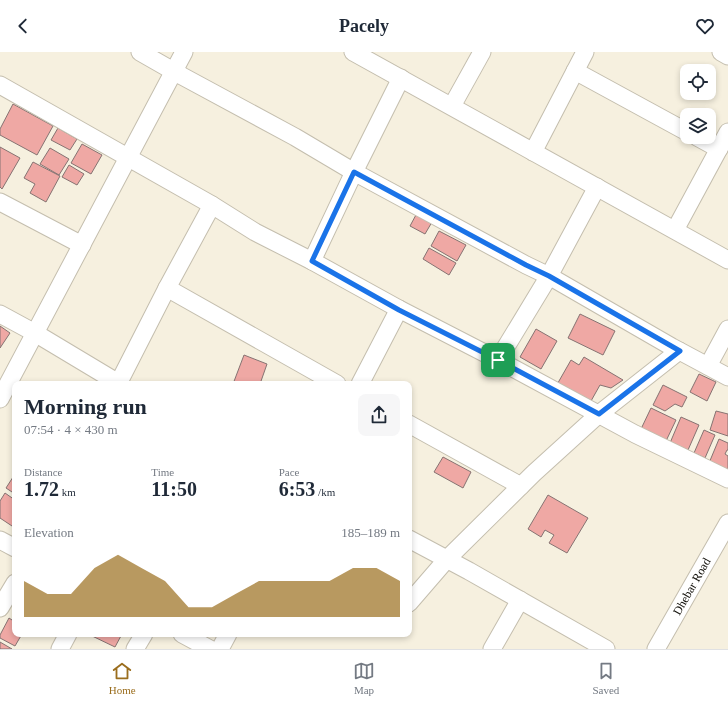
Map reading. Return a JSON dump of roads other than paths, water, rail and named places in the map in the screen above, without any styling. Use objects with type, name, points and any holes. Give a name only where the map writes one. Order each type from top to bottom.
[{"type":"street","points":[[140,52],[295,137],[354,172],[549,276],[728,377]]},
{"type":"street","points":[[0,399],[184,52]]},
{"type":"street","points":[[353,52],[728,260]]},
{"type":"street","points":[[452,106],[482,52]]},
{"type":"street","points":[[532,152],[585,52]]},
{"type":"street","points":[[721,52],[728,56]]},
{"type":"street","points":[[575,70],[680,128]]},
{"type":"street","points":[[312,261],[401,78]]},
{"type":"street","points":[[0,85],[212,205],[255,232],[312,261],[399,310],[498,360],[635,434],[728,479]]},
{"type":"street","points":[[675,230],[728,132]]},
{"type":"street","points":[[710,144],[719,149]]},
{"type":"street","points":[[498,360],[549,276],[597,187]]},
{"type":"street","points":[[0,202],[82,245]]},
{"type":"street","points":[[120,381],[167,288],[212,205]]},
{"type":"street","points":[[167,288],[332,381]]},
{"type":"street","points":[[362,381],[399,310]]},
{"type":"street","points":[[0,314],[113,381]]},
{"type":"street","points":[[708,366],[728,329]]},
{"type":"street","points":[[412,600],[447,559],[534,473],[599,414],[680,351]]},
{"type":"street","points":[[412,426],[521,486]]},
{"type":"street","name":"Dhebar Road","points":[[656,649],[728,523]]},
{"type":"street","points":[[0,540],[12,546]]},
{"type":"street","points":[[412,541],[606,649]]},
{"type":"street","points":[[0,608],[12,588]]},
{"type":"street","points":[[492,649],[520,600]]},
{"type":"street","points":[[60,649],[66,637]]},
{"type":"street","points":[[135,649],[142,637]]},
{"type":"street","points":[[188,637],[210,649]]},
{"type":"street","points":[[220,649],[226,637]]}]
